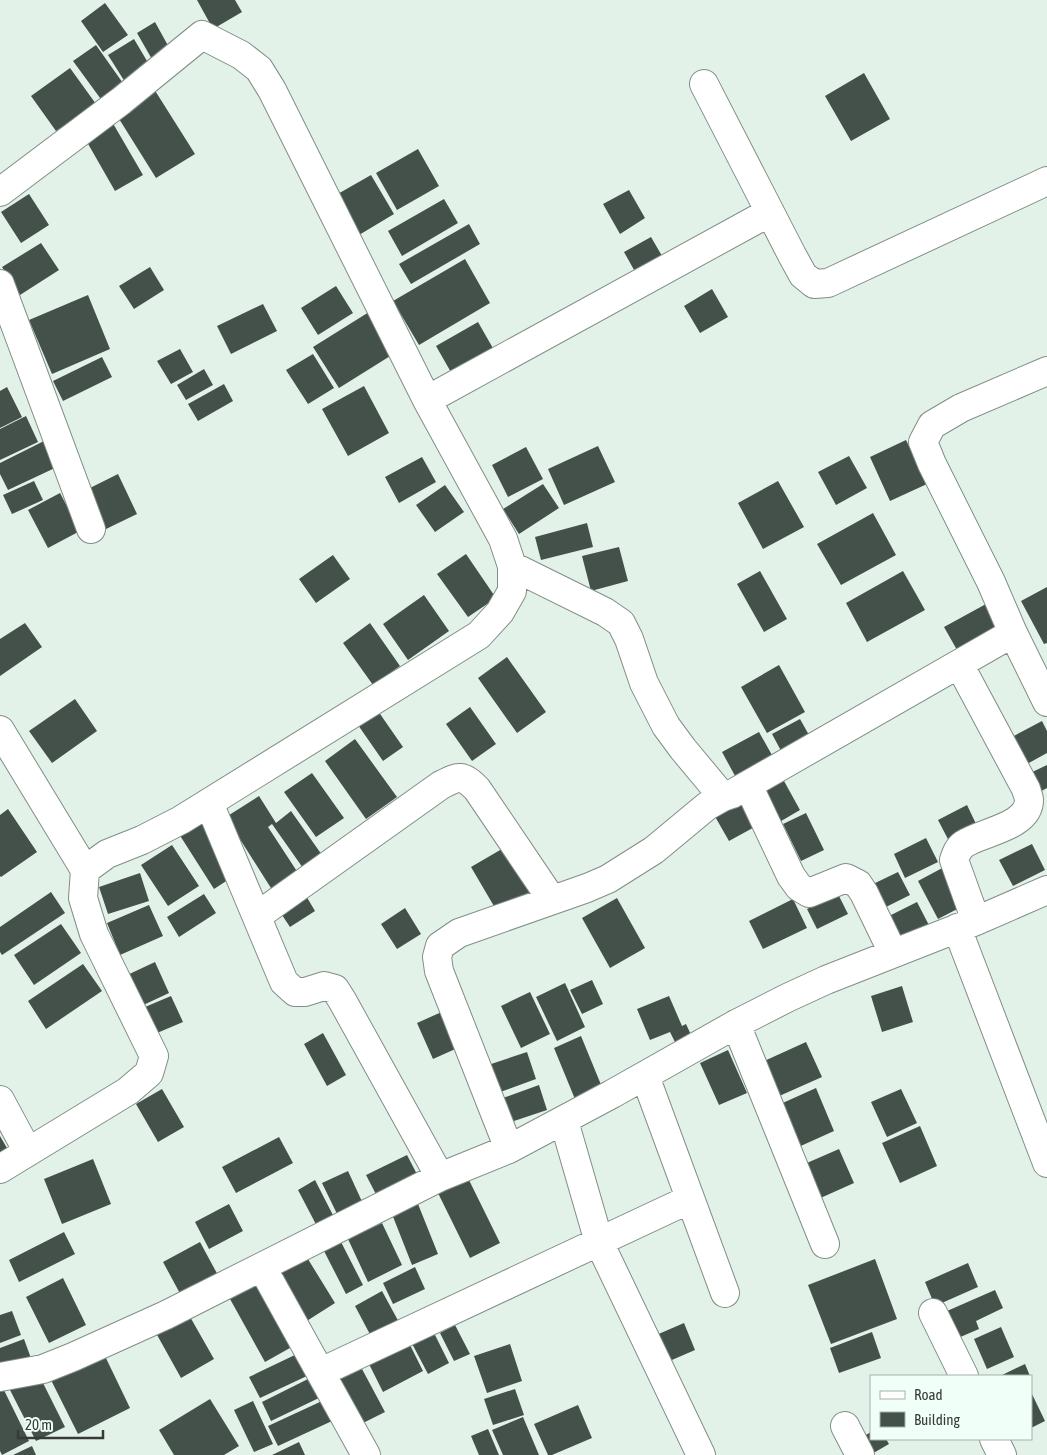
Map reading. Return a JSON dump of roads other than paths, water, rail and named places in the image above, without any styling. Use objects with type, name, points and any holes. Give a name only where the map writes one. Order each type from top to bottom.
[{"type":"street","points":[[0,192],[120,102],[202,35],[241,55],[259,69],[268,83],[428,400],[503,539],[512,566],[512,592],[500,612],[479,635],[181,820],[142,840],[107,854],[85,870]]},
{"type":"street","points":[[704,84],[803,274],[814,284],[828,283],[1047,181]]},
{"type":"street","points":[[428,400],[770,212]]},
{"type":"street","points":[[0,284],[91,529]]},
{"type":"street","points":[[1047,371],[962,408],[932,425],[923,442],[1047,702]]},
{"type":"street","points":[[512,566],[605,612],[621,623],[629,639],[644,683],[666,726],[682,750],[723,797]]},
{"type":"street","points":[[509,1149],[439,971],[437,957],[440,946],[459,934],[608,879],[654,850],[707,806],[748,785],[1013,633]]},
{"type":"street","points":[[959,664],[1030,799],[1027,811],[1016,822],[964,844],[957,850],[954,860],[967,925],[1047,1163]]},
{"type":"street","points":[[0,730],[85,870],[83,898],[94,934],[154,1056],[149,1073],[128,1091],[0,1169]]},
{"type":"street","points":[[256,916],[442,786],[457,778],[468,780],[477,789],[552,900]]},
{"type":"street","points":[[748,785],[791,876],[799,887],[809,892],[846,878],[858,884],[893,953]]},
{"type":"street","points":[[209,803],[284,982],[295,992],[305,992],[324,986],[335,989],[440,1177]]},
{"type":"street","points":[[0,1377],[43,1369],[166,1315],[440,1177],[509,1149],[645,1076],[736,1024],[826,980],[967,925],[1047,890]]},
{"type":"street","points":[[736,1024],[825,1244]]},
{"type":"street","points":[[645,1076],[725,1293]]},
{"type":"street","points":[[0,1100],[28,1152]]},
{"type":"street","points":[[564,1120],[599,1242],[701,1455]]},
{"type":"street","points":[[320,1372],[690,1199]]},
{"type":"street","points":[[262,1267],[366,1455]]},
{"type":"street","points":[[933,1313],[964,1375]]},
{"type":"street","points":[[845,1426],[860,1455]]},
{"type":"street","points":[[994,1440],[1002,1455]]}]
